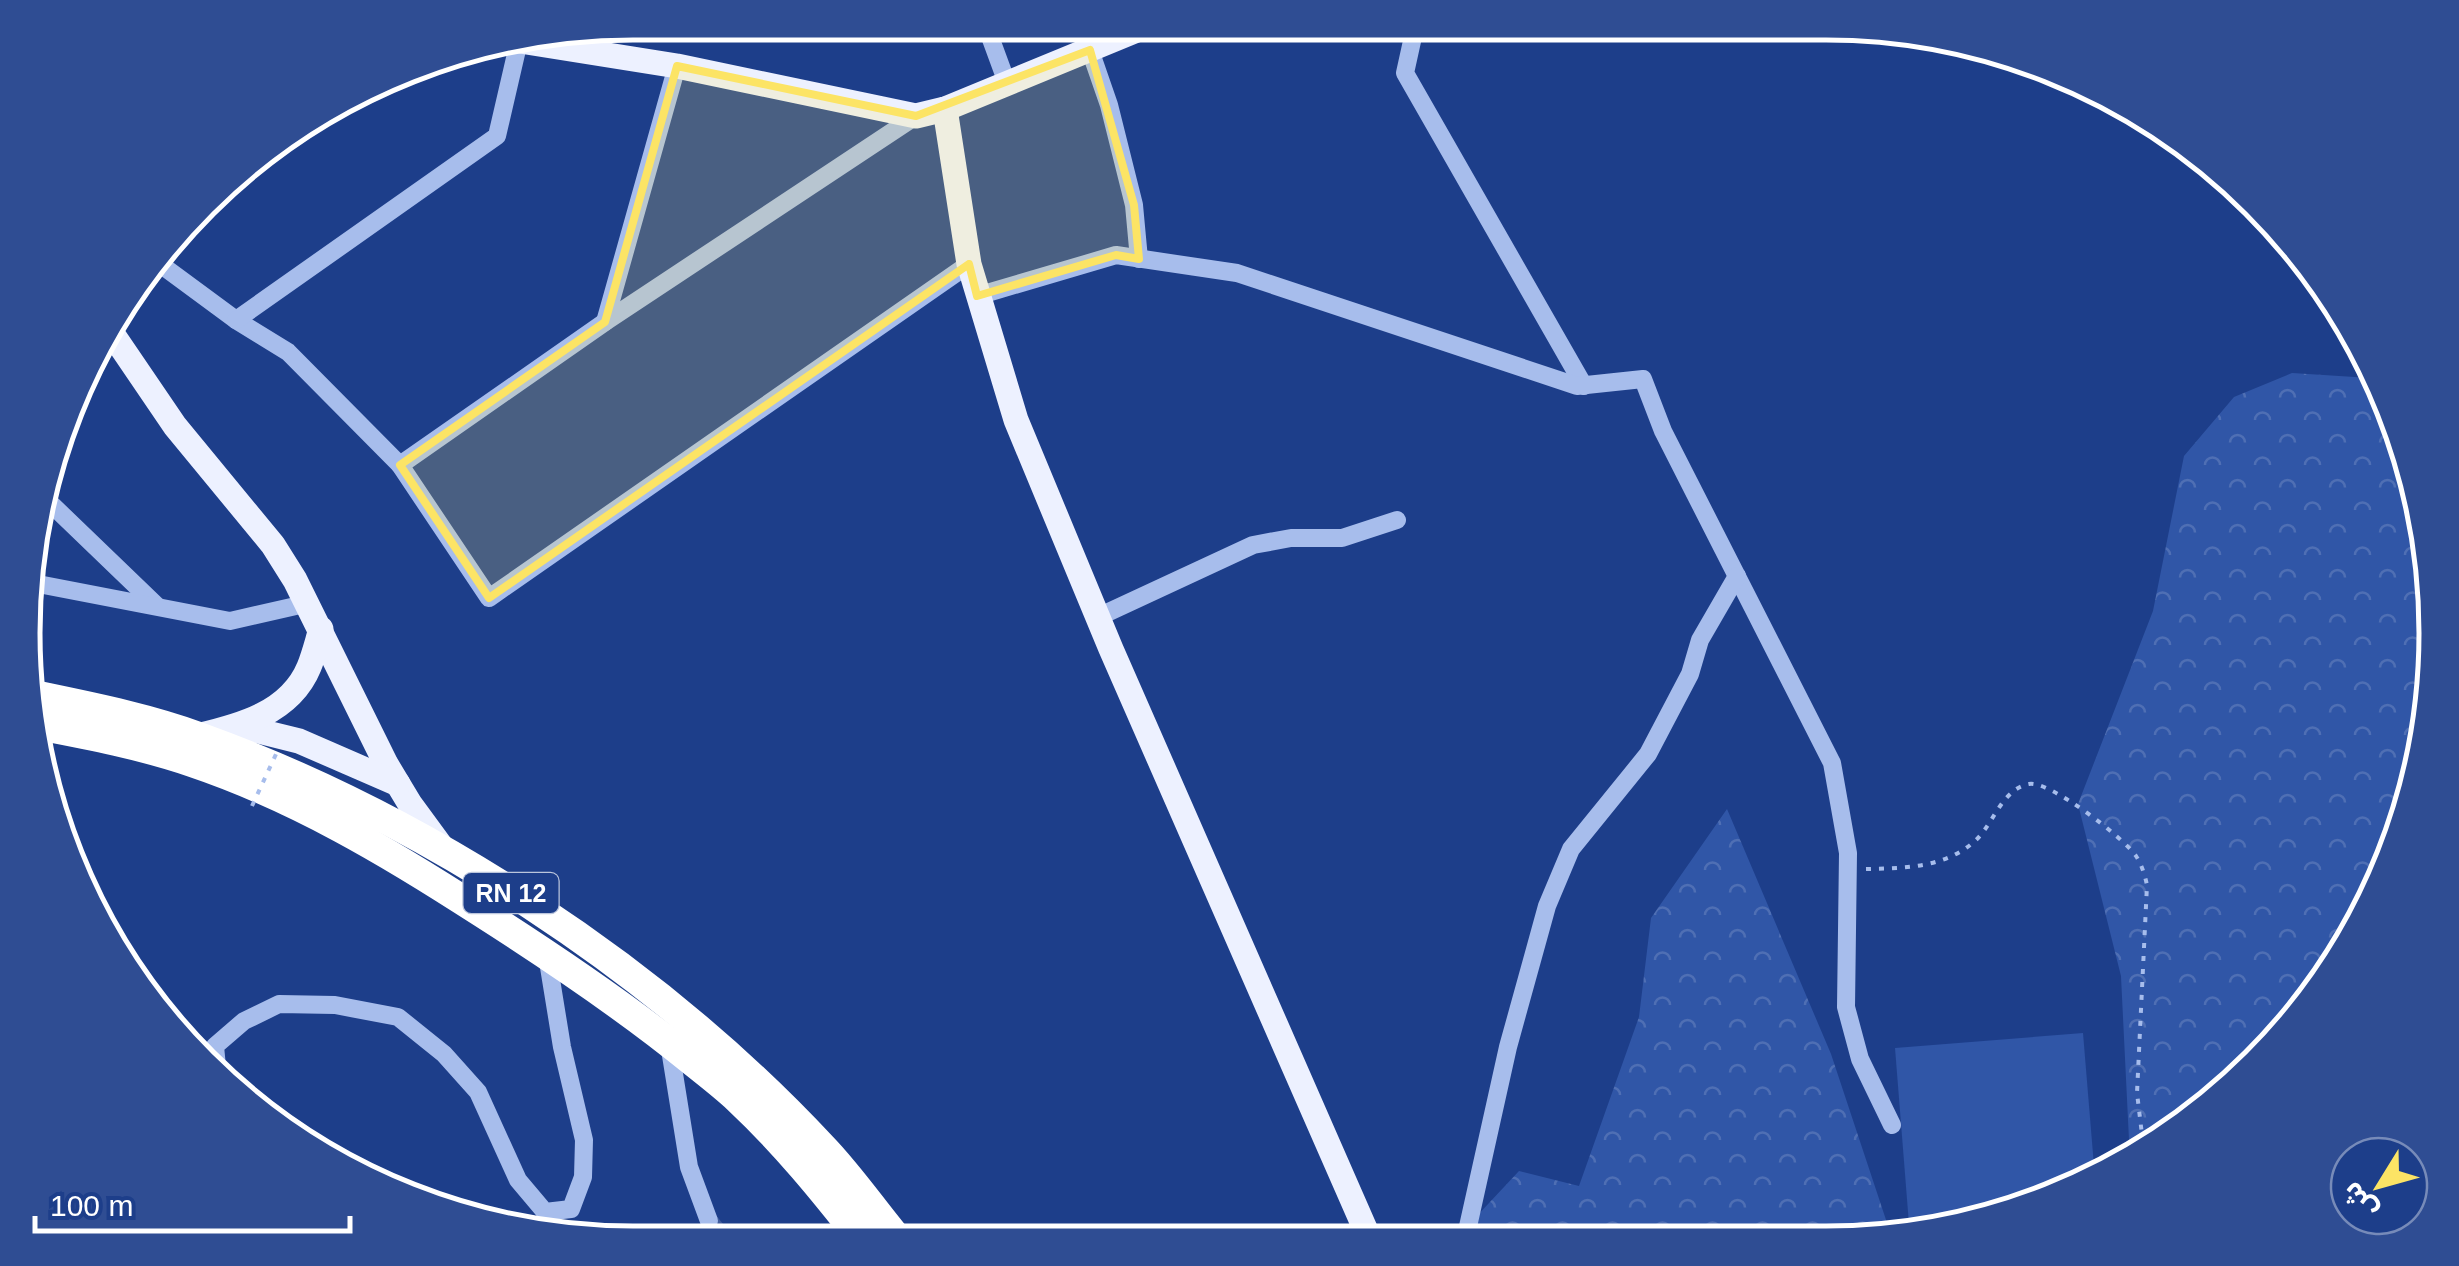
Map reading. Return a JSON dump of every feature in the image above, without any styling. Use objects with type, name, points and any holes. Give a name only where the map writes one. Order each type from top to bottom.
[{"type":"highway","name":"RN 12","points":[[44,697],[135,717],[197,736],[282,769],[442,850],[560,925],[691,1023],[754,1078],[824,1149],[886,1226]]},
{"type":"highway","name":"RN 12","points":[[48,727],[131,743],[272,793],[429,878],[547,954],[669,1042],[738,1098],[813,1177],[851,1226]]},
{"type":"main road","points":[[550,46],[677,66],[916,116],[945,109],[1114,40]]},
{"type":"main road","points":[[945,109],[969,264],[1016,420],[1364,1226]]},
{"type":"main road","points":[[117,340],[176,426],[273,545],[309,603],[398,784],[442,850]]},
{"type":"main road","points":[[109,356],[176,426]]},
{"type":"main road","points":[[197,736],[238,726],[265,714],[288,696],[308,671],[321,629]]},
{"type":"main road","points":[[238,726],[300,741],[398,784]]},
{"type":"street","points":[[991,40],[1007,83]]},
{"type":"street","points":[[1412,40],[1405,73],[1584,386]]},
{"type":"street","points":[[1090,50],[1109,105],[1134,205],[1139,258]]},
{"type":"street","points":[[236,320],[497,136],[518,51]]},
{"type":"street","points":[[606,322],[677,66]]},
{"type":"street","points":[[400,465],[606,322],[916,116]]},
{"type":"street","points":[[977,296],[1116,256],[1139,258],[1237,272],[1577,386],[1642,379],[1664,431],[1832,763],[1848,853],[1846,1007],[1860,1059],[1892,1125]]},
{"type":"street","points":[[166,268],[236,320],[288,352],[400,465],[488,598],[969,264]]},
{"type":"street","points":[[54,506],[158,608]]},
{"type":"street","points":[[1098,616],[1253,545],[1291,538],[1342,538],[1397,520]]},
{"type":"street","points":[[1468,1226],[1508,1047],[1546,906],[1572,848],[1648,754],[1690,674],[1700,640],[1737,576]]},
{"type":"street","points":[[42,585],[230,621],[309,603]]},
{"type":"street","points":[[216,1054],[215,1046],[244,1021],[278,1004],[336,1004],[398,1017],[444,1054],[478,1092],[518,1180],[545,1212],[571,1209],[583,1177],[584,1140],[562,1048],[547,954]]},
{"type":"street","points":[[669,1042],[689,1168],[709,1221]]},
{"type":"path","points":[[252,806],[277,752]]},
{"type":"path","points":[[1848,870],[1914,868],[1962,851],[1978,838],[2010,795],[2030,784],[2055,791],[2124,842],[2137,858],[2147,886],[2137,1093],[2142,1134]]},
{"type":"highlighted area","points":[[1090,50],[1134,205],[1139,259],[1116,255],[977,296],[969,264],[489,598],[400,465],[605,322],[677,66],[916,116]]},
{"type":"green space","points":[[2292,373],[2361,377],[2388,442],[2408,517],[2418,594],[2414,710],[2388,824],[2358,895],[2319,962],[2272,1024],[2217,1079],[2129,1142],[2121,976],[2078,804],[2153,611],[2184,456],[2234,397]]},
{"type":"green space","points":[[1727,809],[1831,1054],[1887,1223],[1474,1226],[1475,1218],[1519,1171],[1579,1186],[1639,1017],[1651,918]]},
{"type":"green space","points":[[2083,1033],[2094,1162],[2017,1195],[1909,1220],[1895,1048]]},
{"type":"tunnel","points":[[709,1221],[713,1226]]}]
